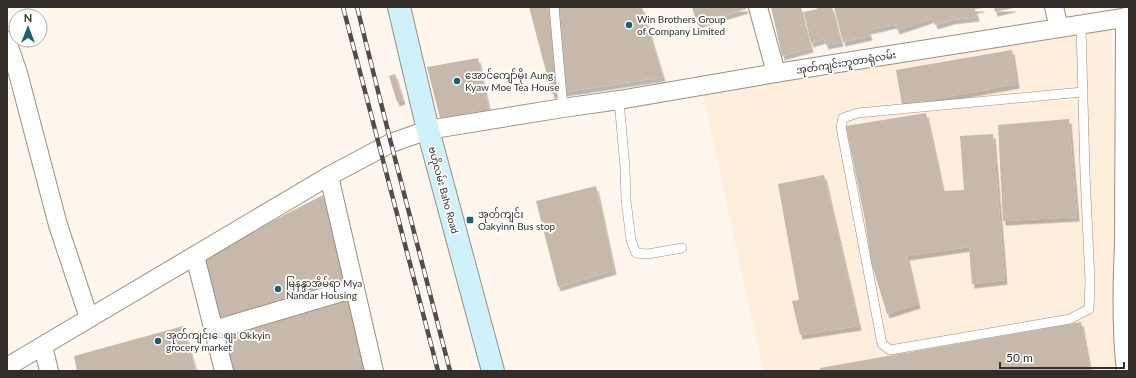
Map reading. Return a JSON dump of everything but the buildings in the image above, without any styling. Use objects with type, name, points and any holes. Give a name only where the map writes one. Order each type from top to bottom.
[{"type":"main road","name":"ဗဟိုလမ်း Baho Road","points":[[399,7],[428,130],[494,371]]},
{"type":"street","points":[[758,7],[776,73]]},
{"type":"street","points":[[1054,7],[1059,28]]},
{"type":"street","name":"အုတ်ကျင်းဘူတာရုံလမ်း","points":[[7,367],[329,176],[391,143],[428,130],[1127,17]]},
{"type":"street","points":[[1126,371],[1123,344],[1126,265],[1124,237],[1127,17]]},
{"type":"street","points":[[7,41],[12,75],[58,225],[89,318]]},
{"type":"street","points":[[329,176],[374,371]]},
{"type":"street","points":[[195,256],[224,371]]},
{"type":"street","points":[[214,330],[355,288]]},
{"type":"street","points":[[43,346],[49,371]]},
{"type":"lane","points":[[554,7],[563,108]]},
{"type":"lane","points":[[1081,25],[1090,280],[1089,309],[1070,319],[890,350],[882,344],[841,127],[843,118],[858,113],[1083,92]]},
{"type":"lane","points":[[619,100],[625,168],[626,200],[631,240],[636,252],[648,254],[682,248]]},
{"type":"shaded area","points":[[1112,27],[1118,371],[763,371],[703,95]]},
{"type":"railway","points":[[343,7],[438,371]]},
{"type":"railway","points":[[357,7],[450,371]]},
{"type":"place","name":"Win Brothers Group of Company Limited","points":[[629,25]]},
{"type":"place","name":"အောင်ကျော်မိုး Aung Kyaw Moe Tea House","points":[[457,81]]},
{"type":"place","name":"အုတ်ကျင်း Oakyinn Bus stop","points":[[470,220]]},
{"type":"place","name":"မြနန္ဒာအိမ်ရာ Mya Nandar Housing","points":[[278,289]]},
{"type":"place","name":"အုတ်ကျင်းေစျး Okkyin grocery market","points":[[158,341]]}]
